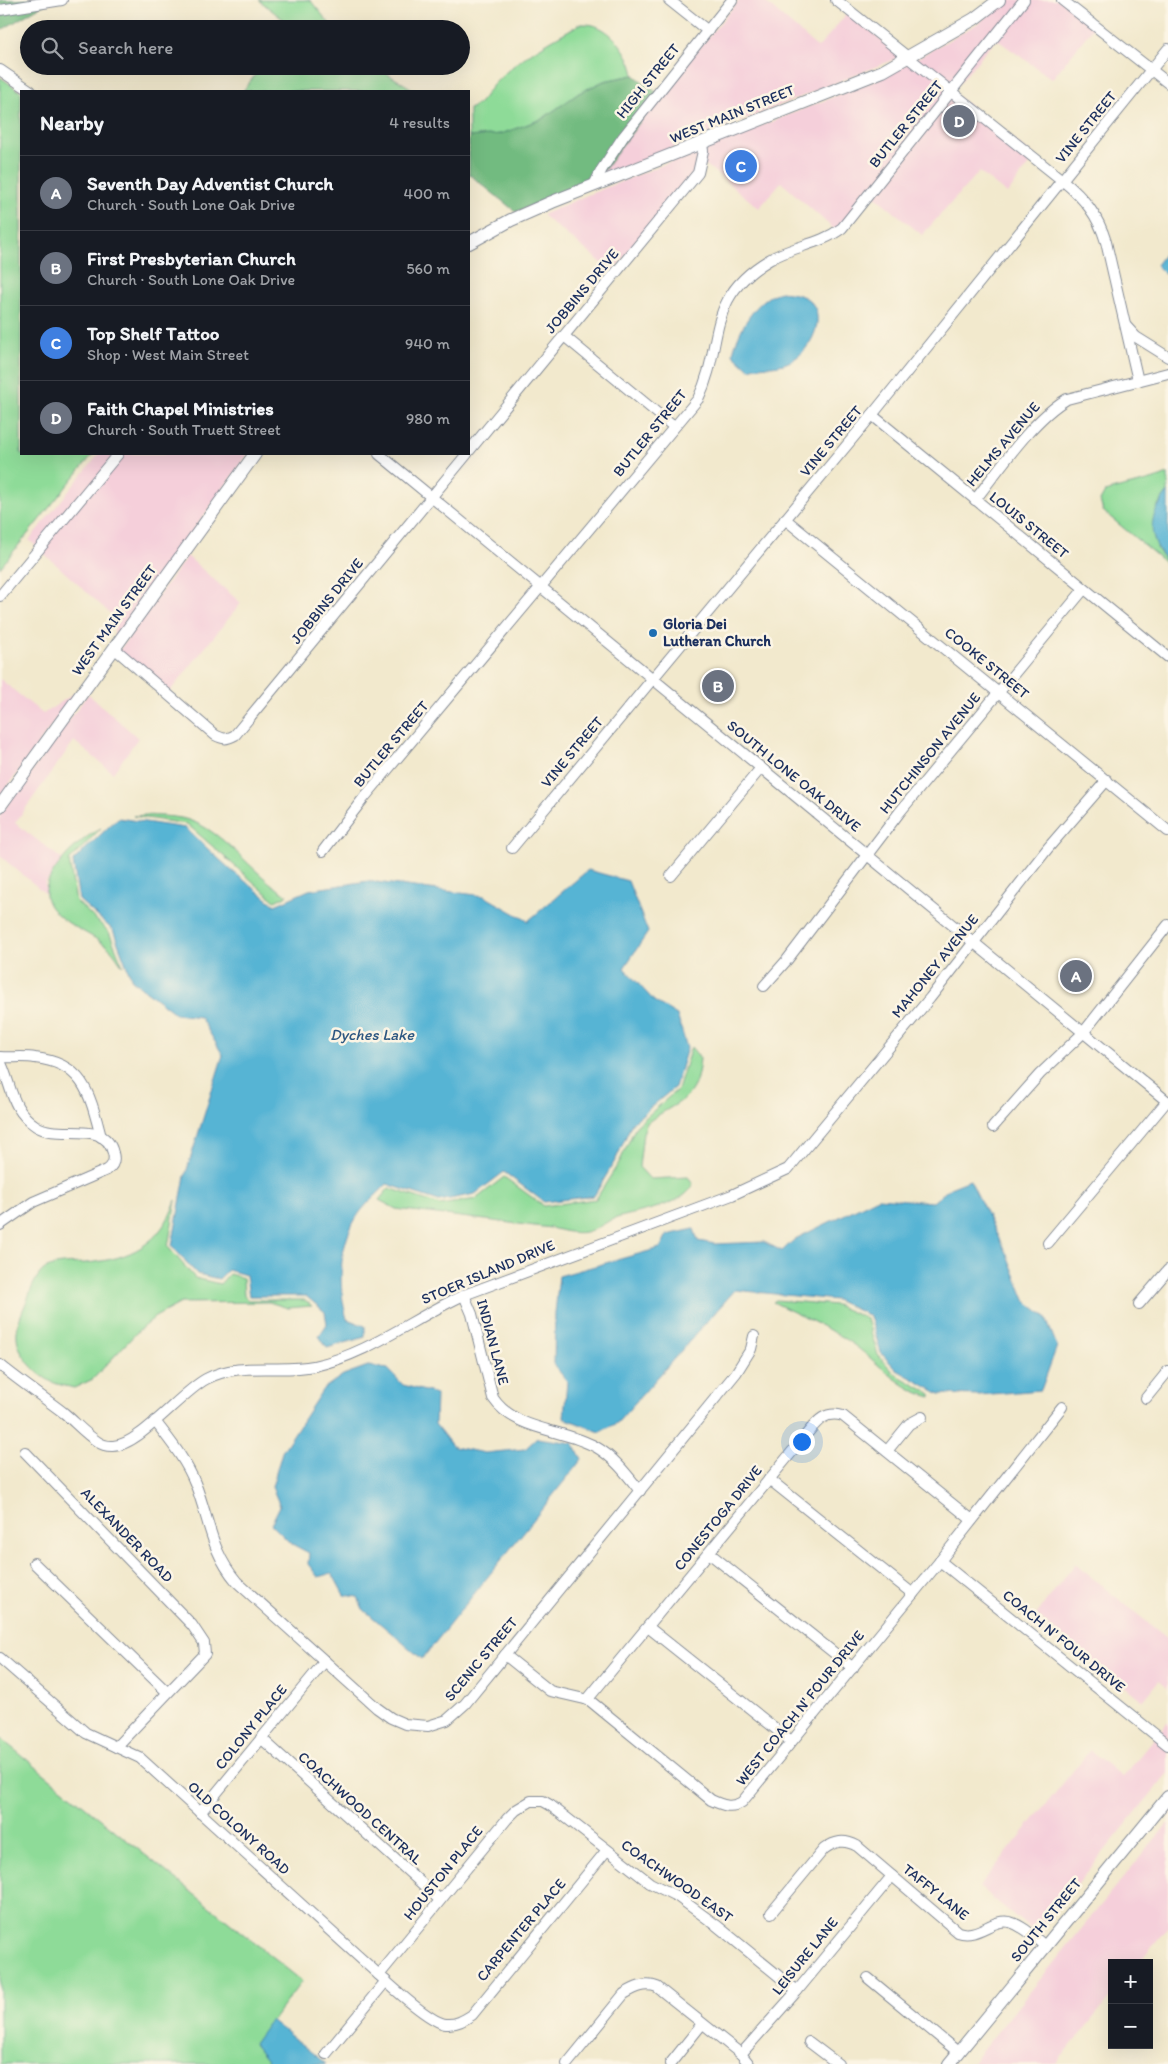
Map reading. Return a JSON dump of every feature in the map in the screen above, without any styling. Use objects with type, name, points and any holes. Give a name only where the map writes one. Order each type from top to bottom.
[{"type":"main road","name":"WEST MAIN STREET","points":[[470,242],[527,213],[594,185],[883,71],[908,59],[974,19],[999,0]]},
{"type":"main road","name":"WEST MAIN STREET","points":[[0,806],[254,455]]},
{"type":"main road","name":"SOUTH STREET","points":[[949,2064],[1168,1797]]},
{"type":"street","points":[[0,10],[62,0]]},
{"type":"street","points":[[669,0],[708,31]]},
{"type":"street","name":"HIGH STREET","points":[[594,185],[623,137],[732,0]]},
{"type":"street","points":[[836,0],[1062,180],[1088,204],[1101,227],[1138,381]]},
{"type":"street","name":"BUTLER STREET","points":[[323,851],[363,799],[698,399],[702,390],[721,314],[734,291],[743,280],[769,260],[820,241],[842,228],[1024,0]]},
{"type":"street","points":[[1062,0],[1168,83]]},
{"type":"street","name":"VINE STREET","points":[[512,848],[872,414],[1168,49]]},
{"type":"street","points":[[0,70],[30,90]]},
{"type":"street","name":"JOBBINS DRIVE","points":[[470,450],[698,173],[703,151],[702,143]]},
{"type":"street","points":[[1125,326],[1136,337],[1168,358]]},
{"type":"street","points":[[564,336],[674,427]]},
{"type":"street","name":"HELMS AVENUE","points":[[976,500],[1050,410],[1067,400],[1168,373]]},
{"type":"street","name":"LOUIS STREET","points":[[872,414],[1168,657]]},
{"type":"street","points":[[0,596],[117,455]]},
{"type":"street","name":"SOUTH LONE OAK DRIVE","points":[[381,455],[1168,1102]]},
{"type":"street","name":"JOBBINS DRIVE","points":[[114,648],[215,735],[226,739],[234,735],[465,455]]},
{"type":"street","name":"COOKE STREET","points":[[785,519],[1168,831]]},
{"type":"street","name":"HUTCHINSON AVENUE","points":[[764,986],[787,960],[867,855],[1084,589]]},
{"type":"street","points":[[671,876],[761,768]]},
{"type":"street","name":"MAHONEY AVENUE","points":[[786,1170],[930,998],[1048,848],[1107,780]]},
{"type":"street","points":[[993,1127],[1040,1074],[1083,1033],[1167,930]]},
{"type":"street","points":[[0,1225],[33,1202],[110,1168],[113,1164],[113,1151],[101,1136],[95,1113],[82,1080],[69,1068],[46,1059],[0,1059],[3,1083],[15,1104],[36,1126],[55,1133],[84,1131],[101,1136]]},
{"type":"street","points":[[1048,1243],[1150,1120],[1168,1102]]},
{"type":"street","name":"STOER ISLAND DRIVE","points":[[2,1371],[64,1413],[99,1443],[106,1446],[125,1444],[155,1422],[180,1397],[207,1378],[240,1369],[312,1366],[343,1358],[363,1349],[437,1307],[464,1295],[732,1195],[786,1170]]},
{"type":"street","points":[[1139,1304],[1168,1270]]},
{"type":"street","name":"INDIAN LANE","points":[[464,1295],[472,1314],[493,1398],[498,1407],[517,1420],[561,1433],[598,1448],[628,1476],[640,1491]]},
{"type":"street","name":"SCENIC STREET","points":[[155,1422],[187,1466],[200,1497],[214,1546],[227,1570],[237,1582],[391,1718],[405,1724],[428,1726],[447,1720],[456,1713],[505,1655],[736,1373],[751,1349],[754,1336]]},
{"type":"street","points":[[1146,1398],[1168,1371]]},
{"type":"street","name":"WEST COACH N' FOUR DRIVE","points":[[505,1655],[550,1690],[588,1700],[707,1796],[722,1805],[731,1806],[742,1802],[940,1561],[1062,1407]]},
{"type":"street","name":"CONESTOGA DRIVE","points":[[588,1700],[769,1479],[820,1419],[829,1414],[843,1416],[972,1520]]},
{"type":"street","points":[[887,1451],[909,1424],[922,1417]]},
{"type":"street","name":"ALEXANDER ROAD","points":[[25,1452],[115,1542],[192,1625],[204,1643],[205,1654],[168,1692]]},
{"type":"street","points":[[769,1479],[913,1594]]},
{"type":"street","points":[[709,1553],[853,1668]]},
{"type":"street","name":"COACH N' FOUR DRIVE","points":[[940,1561],[1168,1745]]},
{"type":"street","points":[[34,1563],[168,1692],[116,1747]]},
{"type":"street","points":[[648,1628],[791,1741]]},
{"type":"street","name":"OLD COLONY ROAD","points":[[0,1658],[86,1733],[140,1758],[383,1978],[430,2016],[442,2023],[454,2024]]},
{"type":"street","name":"COLONY PLACE","points":[[200,1813],[325,1661]]},
{"type":"street","name":"COACHWOOD CENTRAL","points":[[261,1738],[440,1900]]},
{"type":"street","name":"HOUSTON PLACE","points":[[326,2054],[440,1900],[516,1810],[523,1804],[538,1800]]},
{"type":"street","name":"COACHWOOD EAST","points":[[538,1800],[550,1805],[568,1817],[650,1884],[678,1897],[716,1925],[797,1991]]},
{"type":"street","name":"TAFFY LANE","points":[[771,1913],[824,1849],[839,1841],[857,1846],[958,1932],[972,1934],[1004,1922],[1010,1922],[1019,1926],[1046,1947]]},
{"type":"street","name":"CARPENTER PLACE","points":[[454,2024],[472,2015],[607,1850]]},
{"type":"street","name":"LEISURE LANE","points":[[741,2054],[797,1991],[892,1876]]},
{"type":"street","points":[[868,1978],[959,2053]]},
{"type":"street","points":[[567,2064],[624,1994],[642,1986],[654,1985],[741,2054],[749,2064]]},
{"type":"street","points":[[670,2064],[702,2024]]},
{"type":"street","points":[[809,2042],[838,2064]]},
{"type":"shaded area","points":[[739,0],[763,0],[818,48],[849,11],[900,57],[598,178],[660,95]]},
{"type":"shaded area","points":[[1007,0],[1062,0],[1095,25],[1052,79],[996,39],[952,92],[1035,157],[1007,194],[979,172],[922,235],[870,192],[837,232],[781,182],[759,208],[706,165],[612,271],[542,215],[585,196],[886,76],[977,24]]},
{"type":"shaded area","points":[[98,455],[247,455],[114,640],[114,617],[29,540]]},
{"type":"shaded area","points":[[187,556],[241,603],[167,695],[116,655]]},
{"type":"shaded area","points":[[0,679],[43,714],[75,693],[0,797]]},
{"type":"shaded area","points":[[88,694],[138,738],[113,773],[74,741],[15,823],[63,860],[45,883],[46,894],[0,856],[0,815]]},
{"type":"shaded area","points":[[1075,1564],[1168,1639],[1168,1688],[1159,1681],[1143,1701],[1036,1615]]},
{"type":"shaded area","points":[[1168,1722],[1168,1773],[1037,1934],[979,1887],[1090,1750],[1122,1777]]},
{"type":"shaded area","points":[[1168,1823],[1168,1927],[1141,1959],[1108,1959],[1108,2000],[1056,2064],[971,2064]]},
{"type":"green space","points":[[0,0],[51,0],[0,31]]},
{"type":"green space","points":[[259,0],[310,0],[327,20],[284,20]]},
{"type":"green space","points":[[580,24],[590,24],[603,29],[616,40],[626,53],[634,75],[604,81],[579,93],[542,119],[501,134],[470,137],[470,109],[481,101],[495,83],[514,65]]},
{"type":"green space","points":[[255,75],[389,75],[414,90],[244,90]]},
{"type":"green space","points":[[634,75],[660,95],[598,178],[516,212],[470,175],[470,137],[501,134],[542,119],[579,93],[604,81]]},
{"type":"green space","points":[[0,77],[20,91],[20,455],[92,455],[0,568]]},
{"type":"green space","points":[[1168,474],[1168,492],[1158,505],[1157,548],[1168,565],[1103,511],[1100,501],[1105,492]]},
{"type":"green space","points":[[146,815],[181,818],[210,830],[274,886],[287,895],[275,901],[187,824],[133,816]]},
{"type":"green space","points":[[101,828],[69,861],[76,901],[109,932],[123,966],[113,952],[99,940],[61,918],[52,909],[47,898],[47,886],[58,865],[75,847]]},
{"type":"green space","points":[[691,1047],[700,1058],[695,1084],[684,1099],[647,1123],[643,1133],[639,1167],[650,1179],[688,1177],[693,1183],[689,1191],[671,1203],[614,1219],[592,1230],[575,1233],[551,1228],[396,1209],[379,1200],[389,1188],[440,1205],[476,1199],[504,1177],[544,1206],[596,1199],[620,1161],[636,1126],[678,1089]]},
{"type":"green space","points":[[176,1200],[168,1247],[195,1278],[220,1284],[229,1274],[243,1278],[244,1296],[248,1300],[305,1300],[312,1306],[288,1308],[269,1302],[181,1303],[155,1317],[138,1331],[93,1379],[74,1388],[54,1383],[45,1378],[27,1361],[22,1354],[17,1339],[17,1331],[23,1310],[39,1274],[55,1265],[102,1261],[130,1253],[153,1238],[162,1228]]},
{"type":"green space","points":[[776,1300],[836,1305],[867,1319],[878,1355],[895,1374],[931,1394],[931,1397],[909,1388],[842,1337],[773,1302]]},
{"type":"green space","points":[[0,1738],[302,1981],[254,2044],[270,2064],[0,2064]]},
{"type":"water","points":[[1168,249],[1168,277],[1156,265]]},
{"type":"water","points":[[781,292],[793,293],[811,302],[815,309],[817,325],[811,341],[800,354],[789,362],[749,369],[733,354],[735,345],[744,326],[756,308],[764,300]]},
{"type":"water","points":[[1168,492],[1168,563],[1156,544],[1152,528],[1156,511]]},
{"type":"water","name":"Dyches Lake","points":[[118,818],[185,828],[231,870],[275,905],[309,890],[368,881],[484,896],[528,921],[588,870],[628,881],[648,932],[624,968],[654,1001],[677,1015],[687,1048],[675,1087],[632,1123],[616,1159],[594,1196],[544,1202],[504,1172],[475,1194],[439,1201],[387,1184],[356,1218],[346,1242],[341,1268],[342,1294],[347,1319],[365,1326],[365,1337],[327,1348],[319,1336],[327,1324],[325,1312],[306,1296],[249,1296],[246,1275],[228,1270],[219,1279],[197,1274],[172,1246],[185,1176],[223,1055],[200,1017],[176,1014],[132,980],[113,930],[79,900],[73,861]]},
{"type":"water","points":[[970,1180],[1007,1255],[1025,1300],[1045,1316],[1057,1346],[1041,1390],[979,1395],[940,1394],[897,1370],[881,1353],[870,1316],[836,1300],[735,1290],[617,1423],[600,1432],[564,1418],[567,1381],[554,1365],[555,1313],[559,1276],[660,1248],[667,1235],[694,1229],[698,1241],[715,1244],[764,1242],[782,1251],[795,1239],[878,1198],[933,1202],[950,1188]]},
{"type":"water","points":[[368,1366],[388,1369],[403,1385],[436,1394],[435,1424],[453,1447],[485,1453],[525,1449],[537,1438],[573,1443],[582,1459],[422,1659],[363,1609],[358,1597],[344,1595],[332,1573],[318,1577],[308,1564],[309,1553],[290,1543],[271,1524],[280,1506],[272,1487],[282,1452],[323,1389],[343,1375]]},
{"type":"water","points":[[271,2020],[326,2064],[270,2064],[254,2044]]},
{"type":"place","name":"Faith Chapel Ministries","points":[[959,121]]},
{"type":"place","name":"Top Shelf Tattoo","points":[[741,166]]},
{"type":"place","name":"Gloria Dei Lutheran Church","points":[[653,633]]},
{"type":"place","name":"First Presbyterian Church","points":[[718,686]]},
{"type":"place","name":"Seventh Day Adventist Church","points":[[1076,976]]}]
